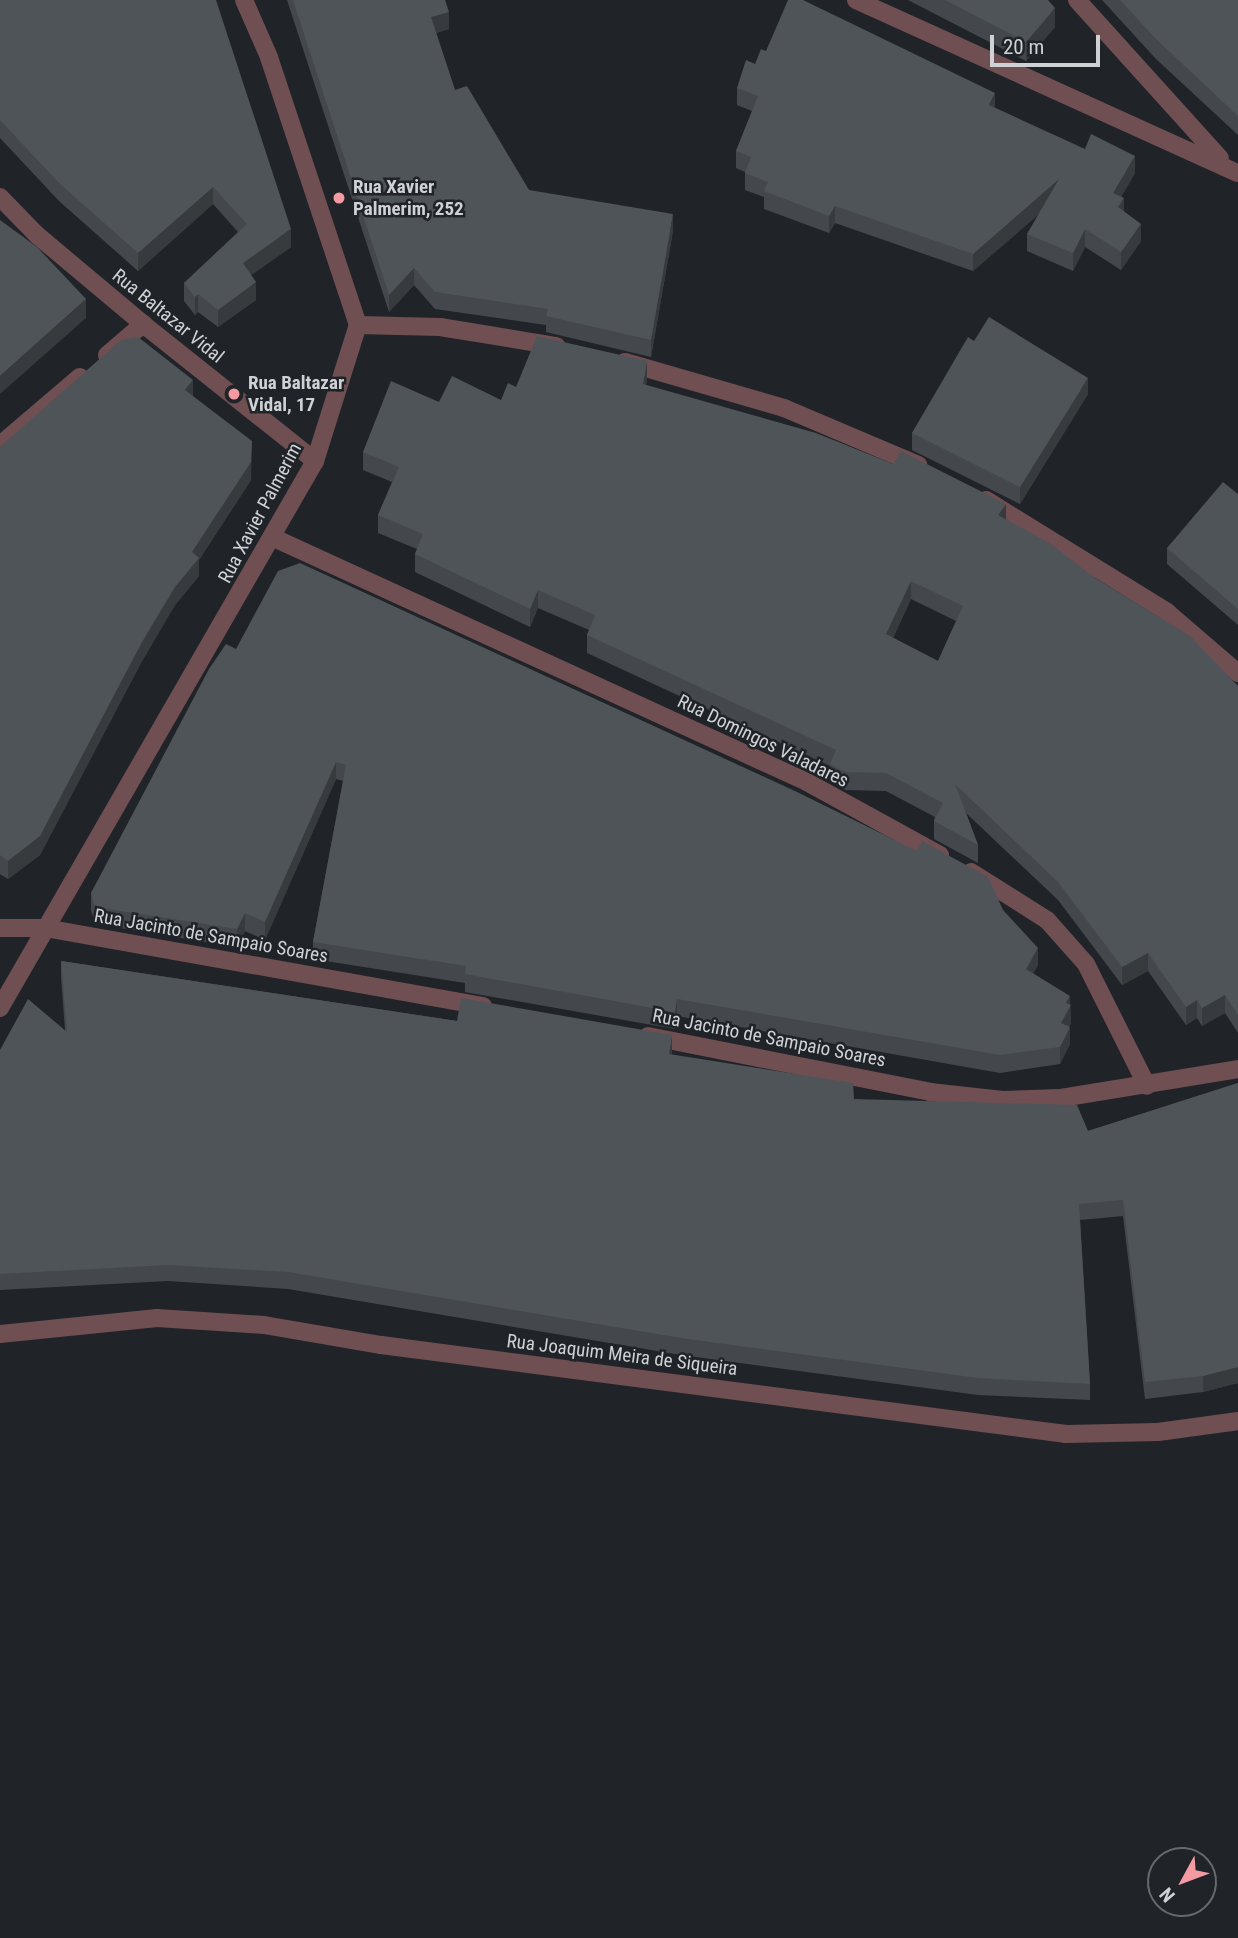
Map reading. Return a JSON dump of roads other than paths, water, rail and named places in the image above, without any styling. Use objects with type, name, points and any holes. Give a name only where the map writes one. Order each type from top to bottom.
[{"type":"street","points":[[244,0],[269,57],[358,325],[440,327],[575,351]]},
{"type":"street","points":[[856,0],[1231,168]]},
{"type":"street","points":[[1077,0],[1231,168]]},
{"type":"street","name":"Rua Baltazar Vidal","points":[[0,197],[37,235],[143,324],[315,461]]},
{"type":"street","points":[[0,446],[143,324]]},
{"type":"street","name":"Rua Xavier Palmerim","points":[[0,1008],[274,538],[315,461],[358,325]]},
{"type":"street","points":[[601,356],[784,408],[878,445],[936,474]]},
{"type":"street","points":[[971,492],[1017,515],[1167,612],[1238,673]]},
{"type":"street","name":"Rua Domingos Valadares","points":[[274,538],[807,782],[994,884],[1047,920],[1086,964],[1117,1019],[1147,1086]]},
{"type":"street","name":"Rua Jacinto de Sampaio Soares","points":[[0,928],[45,928],[508,1011]]},
{"type":"street","name":"Rua Jacinto de Sampaio Soares","points":[[631,1032],[930,1092],[1003,1100],[1061,1098],[1238,1069]]},
{"type":"street","name":"Rua Joaquim Meira de Siqueira","points":[[0,1334],[157,1318],[264,1325],[381,1345],[1066,1434],[1158,1432],[1238,1421]]},
{"type":"place","name":"Rua Xavier Palmerim, 252","points":[[339,198]]},
{"type":"place","name":"Rua Baltazar Vidal, 17","points":[[234,394]]}]
